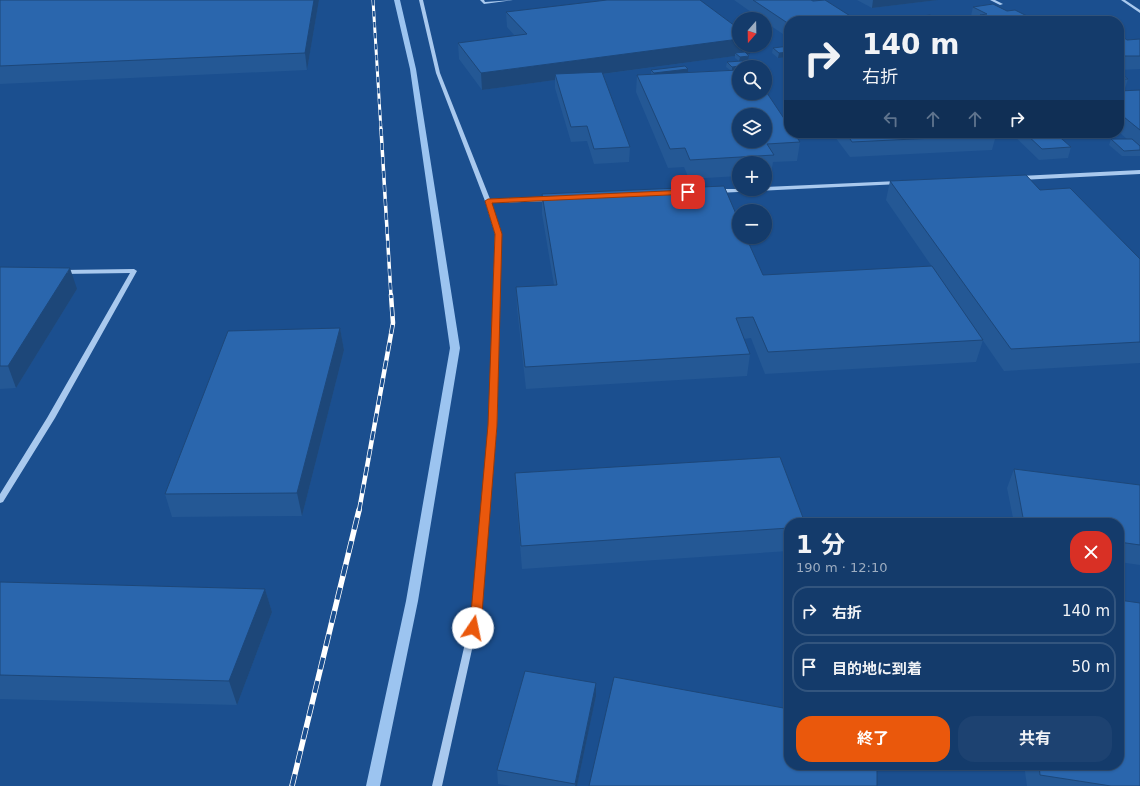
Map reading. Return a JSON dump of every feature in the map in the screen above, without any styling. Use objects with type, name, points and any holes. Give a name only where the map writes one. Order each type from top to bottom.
[{"type":"street","points":[[421,0],[438,73],[488,201],[498,234],[493,425],[476,613],[437,786]]},
{"type":"street","points":[[482,0],[484,3],[511,0]]},
{"type":"street","points":[[992,0],[1001,4]]},
{"type":"street","points":[[1123,0],[1140,12]]},
{"type":"street","points":[[1012,178],[1140,172]]},
{"type":"street","points":[[772,189],[901,183]]},
{"type":"street","points":[[709,192],[732,191]]},
{"type":"street","points":[[488,201],[559,198]]},
{"type":"street","points":[[0,500],[51,418],[134,271],[55,272]]},
{"type":"building","points":[[0,0],[314,0],[305,53],[0,66]]},
{"type":"building","points":[[607,0],[700,0],[732,24],[732,40],[481,73],[458,43],[527,34],[506,12]]},
{"type":"building","points":[[753,0],[825,0],[850,16],[784,16],[784,21]]},
{"type":"building","points":[[993,4],[1007,11],[1015,10],[1027,16],[982,16],[980,15],[987,14],[973,7]]},
{"type":"building","points":[[1124,38],[1127,40],[1140,39],[1140,56],[1124,56]]},
{"type":"building","points":[[784,47],[784,52],[779,53],[773,48]]},
{"type":"building","points":[[745,52],[749,56],[740,57],[735,53]]},
{"type":"building","points":[[727,62],[732,62],[732,67]]},
{"type":"building","points":[[685,66],[688,69],[654,73],[651,70]]},
{"type":"building","points":[[732,70],[732,100],[772,100],[784,118],[784,138],[797,138],[800,142],[772,144],[772,108],[732,108],[732,148],[770,148],[774,155],[732,156],[732,158],[690,160],[685,148],[670,149],[637,75]]},
{"type":"building","points":[[602,72],[630,147],[594,149],[587,126],[571,127],[555,74]]},
{"type":"building","points":[[1140,90],[1140,130],[1124,117],[1124,91]]},
{"type":"building","points":[[849,138],[934,138],[852,142]]},
{"type":"building","points":[[1030,138],[1061,138],[1071,147],[1042,149]]},
{"type":"building","points":[[1111,139],[1132,139],[1140,146],[1140,150],[1124,151]]},
{"type":"building","points":[[1026,175],[1040,190],[1070,188],[1140,259],[1140,342],[1011,349],[890,181]]},
{"type":"building","points":[[724,186],[732,205],[732,244],[749,244],[763,275],[932,266],[983,340],[768,352],[753,317],[736,318],[750,354],[525,367],[516,287],[557,285],[542,194]]},
{"type":"building","points":[[0,267],[70,268],[8,366],[0,366]]},
{"type":"building","points":[[340,328],[297,493],[165,494],[228,331]]},
{"type":"building","points":[[780,457],[803,518],[784,518],[784,528],[521,546],[515,473]]},
{"type":"building","points":[[1014,469],[1140,485],[1140,545],[1124,543],[1124,518],[1023,518]]},
{"type":"building","points":[[0,582],[265,589],[229,681],[0,675]]},
{"type":"building","points":[[1124,601],[1140,603],[1140,786],[1111,786],[1040,775],[1040,770],[1124,770]]},
{"type":"building","points":[[525,671],[596,683],[575,784],[497,770]]},
{"type":"building","points":[[614,677],[784,708],[784,770],[877,770],[877,786],[589,786]]},
{"type":"waterway","points":[[373,786],[412,601],[455,348],[413,69],[397,0]]},
{"type":"railway","points":[[373,0],[381,130]]},
{"type":"railway","points":[[381,129],[391,296]]},
{"type":"railway","points":[[359,511],[393,323],[391,295]]},
{"type":"railway","points":[[292,786],[359,510]]},
{"type":"route","points":[[473,628],[476,613],[493,425],[498,234],[488,201],[688,192]]}]
